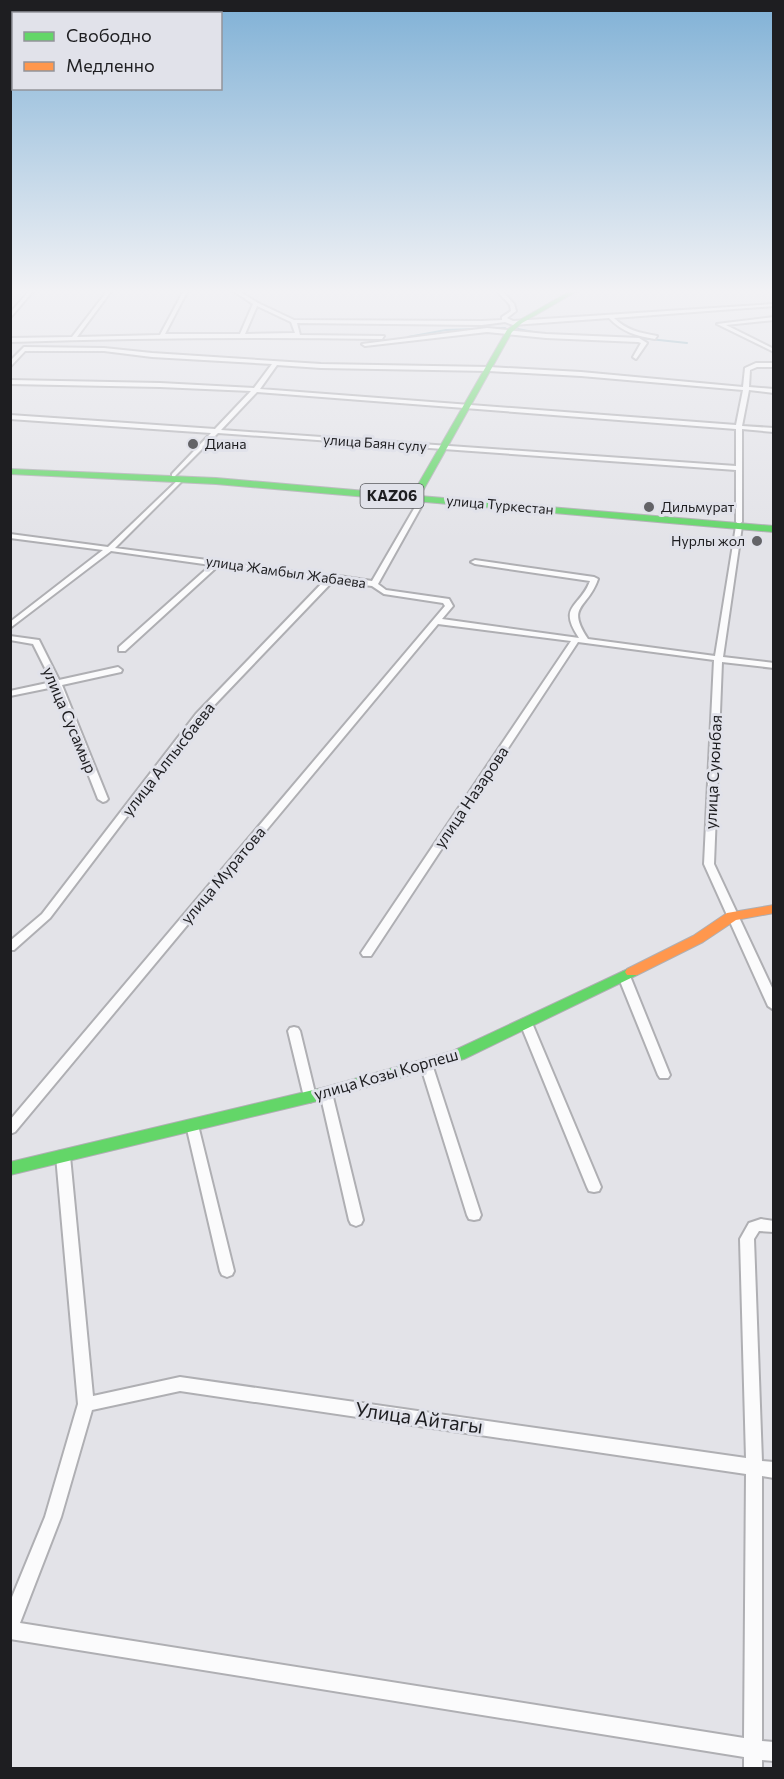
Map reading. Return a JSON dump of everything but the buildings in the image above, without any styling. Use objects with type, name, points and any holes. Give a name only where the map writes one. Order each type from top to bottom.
[{"type":"main road","points":[[417,496],[487,373]]},
{"type":"main road","name":"улица Туркестан","points":[[10,470],[177,477],[774,527]]},
{"type":"main road","name":"улица Козы Корпеш","points":[[10,1169],[326,1093],[458,1055],[698,939],[732,916],[774,909]]},
{"type":"street","points":[[10,626],[111,548],[256,390],[268,373]]},
{"type":"street","points":[[562,373],[774,391]]},
{"type":"street","name":"улица Суюнбая","points":[[747,373],[747,389],[739,428],[739,524],[718,660],[709,864],[774,1006]]},
{"type":"street","points":[[10,382],[160,385],[256,390],[774,430]]},
{"type":"street","name":"улица Баян сулу","points":[[10,417],[740,468]]},
{"type":"street","points":[[374,584],[418,507],[420,501],[417,496]]},
{"type":"street","name":"улица Жамбыл Жабаева","points":[[10,536],[374,584],[384,592],[446,601],[449,606],[436,621]]},
{"type":"street","points":[[122,649],[218,562]]},
{"type":"street","points":[[475,562],[594,579],[572,615],[573,624],[581,641]]},
{"type":"street","name":"улица Алпысбаева","points":[[10,947],[46,916],[199,716],[332,577]]},
{"type":"street","points":[[436,621],[774,666]]},
{"type":"street","name":"улица Муратова","points":[[10,1129],[436,621]]},
{"type":"street","name":"улица Сусамыр","points":[[10,638],[36,642],[57,684],[103,799]]},
{"type":"street","name":"улица Назарова","points":[[367,953],[581,641]]},
{"type":"street","points":[[10,694],[118,670]]},
{"type":"street","points":[[624,976],[664,1075]]},
{"type":"street","points":[[526,1023],[594,1187]]},
{"type":"street","points":[[294,1031],[310,1097]]},
{"type":"street","points":[[426,1064],[474,1215]]},
{"type":"street","points":[[326,1093],[356,1220]]},
{"type":"street","points":[[192,1125],[227,1271]]},
{"type":"street","points":[[10,1625],[53,1517],[86,1404],[63,1156]]},
{"type":"street","points":[[753,1768],[754,1466],[747,1239],[754,1227],[761,1225],[774,1227]]},
{"type":"street","name":"Улица Айтагы","points":[[86,1404],[180,1384],[774,1470]]},
{"type":"street","points":[[10,1630],[774,1752]]},
{"type":"traffic: fast","points":[[415,498],[485,373]]},
{"type":"traffic: fast","points":[[10,471],[216,481],[774,529]]},
{"type":"traffic: fast","points":[[10,1169],[326,1093],[458,1055],[632,972]]},
{"type":"traffic: slow","points":[[632,972],[698,939],[732,916],[774,909]]},
{"type":"place","name":"Диана","points":[[193,444]]},
{"type":"place","name":"Дильмурат","points":[[649,507]]},
{"type":"place","name":"Нурлы жол","points":[[757,541]]}]
